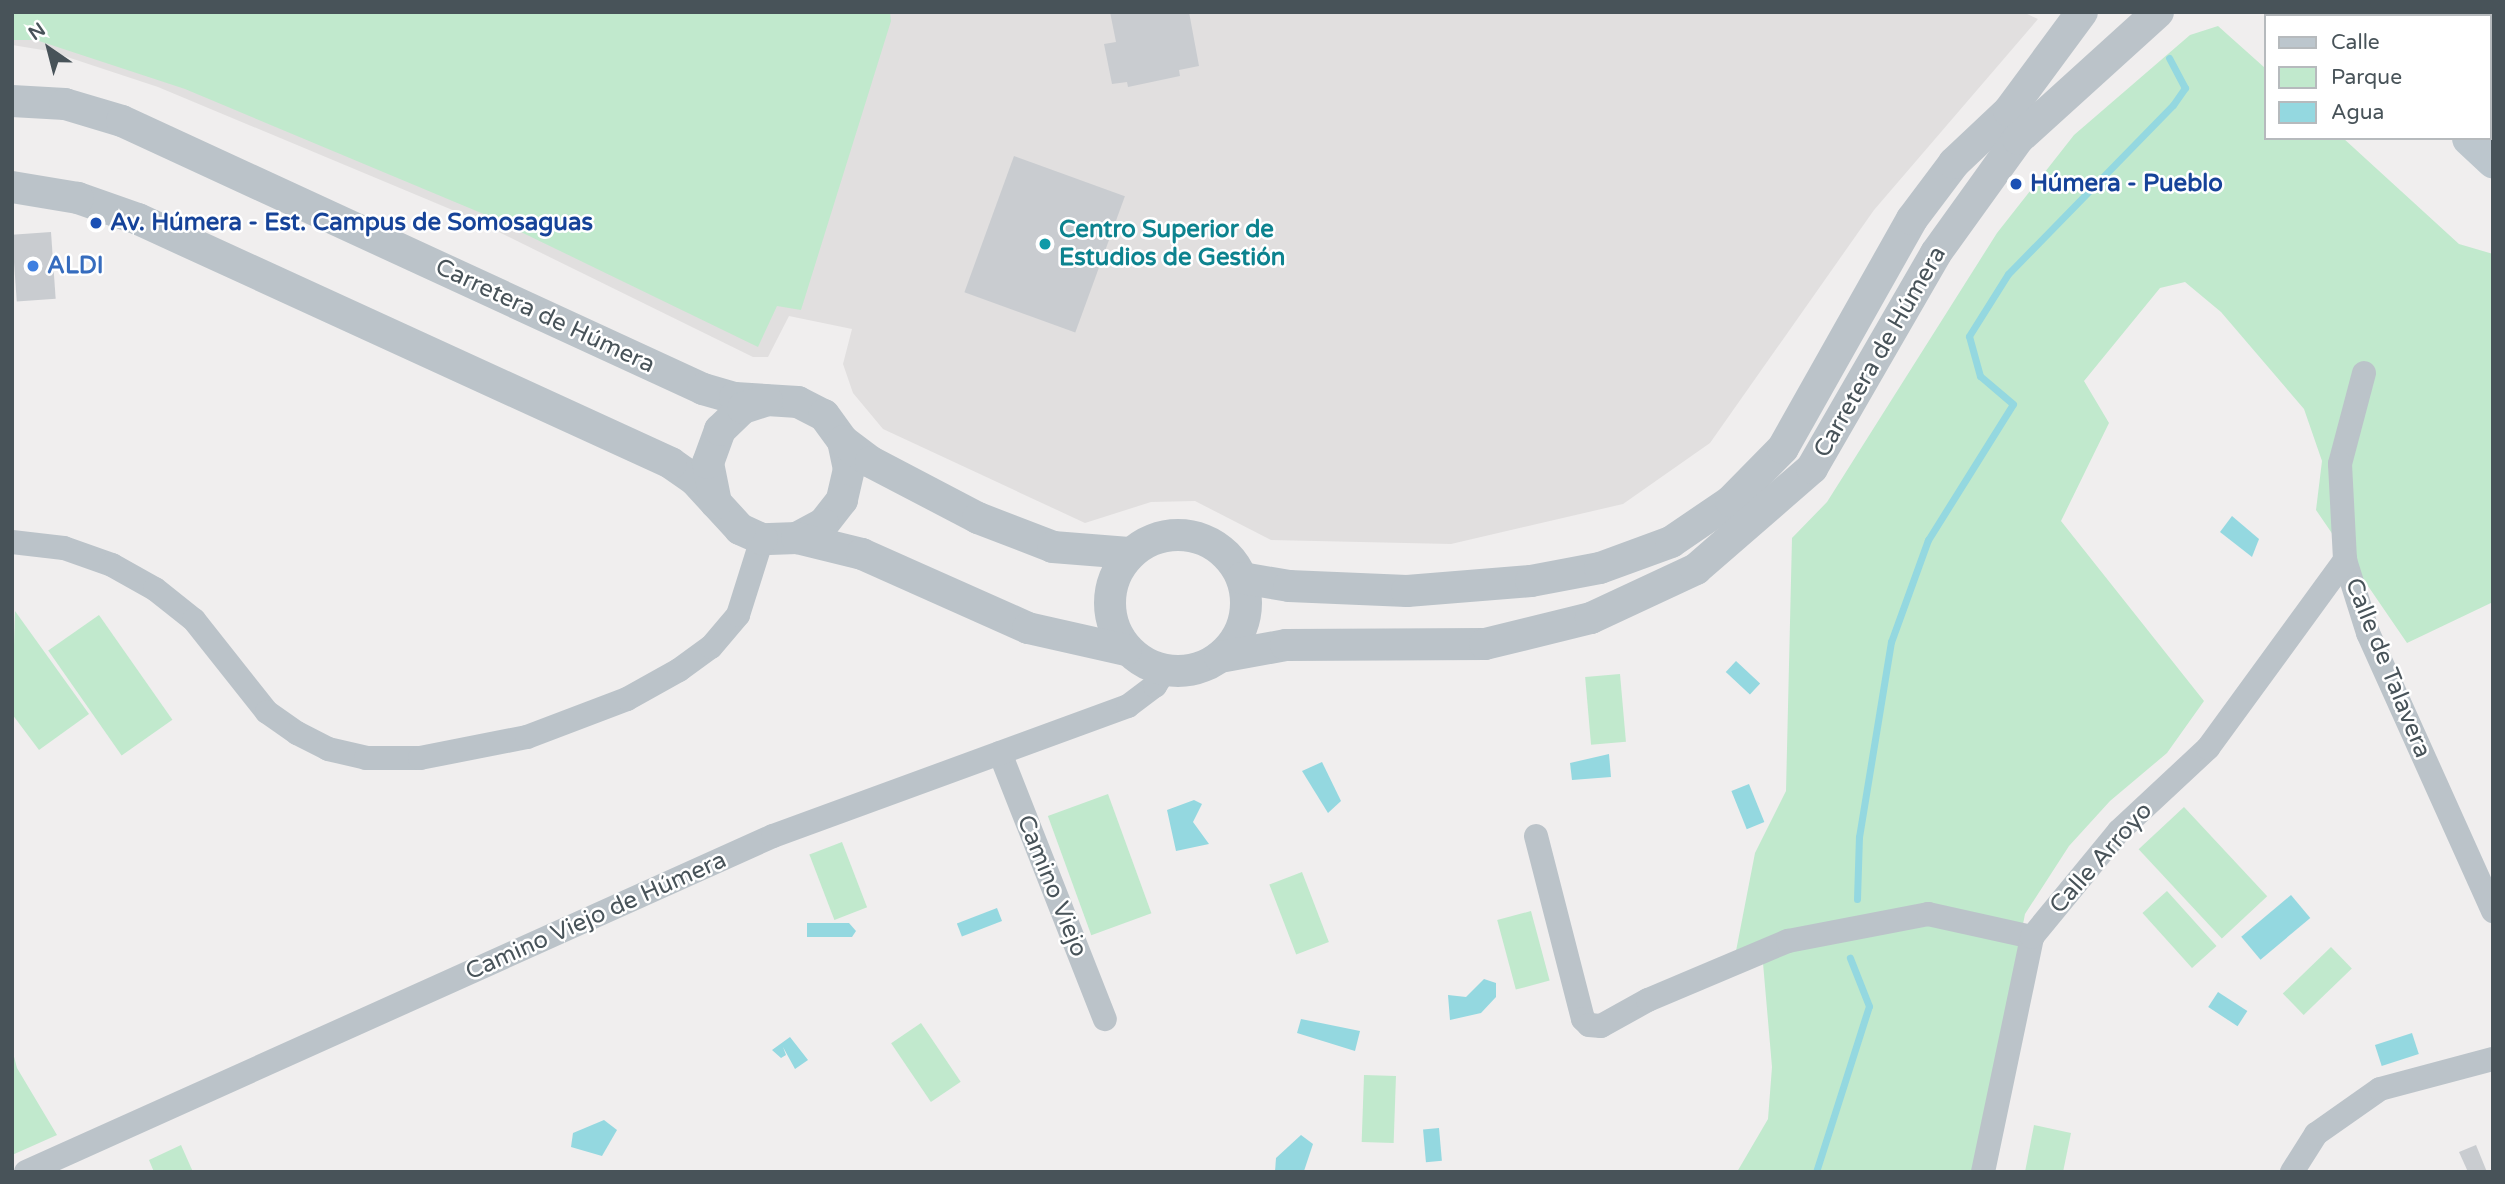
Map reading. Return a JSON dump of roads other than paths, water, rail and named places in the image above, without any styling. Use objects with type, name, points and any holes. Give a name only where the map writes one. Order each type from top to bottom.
[{"type":"main road","points":[[2471,140],[2493,160]]},
{"type":"street","name":"Carretera de Húmera","points":[[1242,578],[1289,586],[1407,591],[1531,581],[1600,568],[1671,542],[1731,501],[1783,448],[1912,219],[1954,163],[2008,111],[2048,62],[2082,12]]},
{"type":"street","name":"Carretera de Húmera","points":[[1220,657],[1286,645],[1485,644],[1591,618],[1696,569],[1812,468],[1936,253],[2018,139],[2070,87],[2158,12]]},
{"type":"street","name":"Carretera de Húmera","points":[[12,101],[65,104],[122,121],[703,389],[769,400]]},
{"type":"street","points":[[12,187],[78,198],[138,219],[671,463],[716,503],[740,529],[762,538],[797,538],[862,554],[1028,628],[1126,650],[1164,670],[1192,670],[1220,657],[1235,641],[1245,616],[1242,578],[1223,550],[1201,538],[1177,534],[1149,540],[1129,553],[1112,579],[1108,609],[1126,650]]},
{"type":"street","name":"Calle de Talavera","points":[[2364,373],[2340,464],[2345,560],[2368,633],[2493,911]]},
{"type":"street","points":[[716,503],[708,463],[720,430],[743,408],[769,400],[798,402],[824,415],[843,440],[871,462],[978,518],[1053,547],[1129,553]]},
{"type":"street","points":[[797,538],[823,524],[842,500],[849,469],[843,440]]},
{"type":"street","points":[[12,542],[64,548],[155,589],[194,620],[267,712],[297,733],[366,758],[420,758],[527,737],[627,699],[680,670],[710,647],[738,615],[762,538]]},
{"type":"street","name":"Calle Arroyo","points":[[1983,1172],[2032,937],[2119,831],[2208,748],[2345,560]]},
{"type":"street","name":"Camino Viejo de Húmera","points":[[26,1172],[773,836],[1128,706],[1155,686],[1164,670]]},
{"type":"street","name":"Camino Viejo","points":[[1000,753],[1105,1019]]},
{"type":"street","points":[[1536,836],[1583,1019],[1589,1025],[1601,1026],[1763,951],[1813,936],[1928,914],[2032,937]]},
{"type":"street","points":[[2292,1172],[2316,1135],[2381,1089],[2493,1059]]},
{"type":"water","points":[[2232,516],[2259,539],[2252,557],[2220,532]]},
{"type":"water","points":[[1736,661],[1760,684],[1750,694],[1726,672]]},
{"type":"water","points":[[1609,754],[1611,777],[1572,780],[1570,763]]},
{"type":"water","points":[[1322,762],[1341,801],[1328,813],[1302,771]]},
{"type":"water","points":[[1749,784],[1764,822],[1747,829],[1731,791]]},
{"type":"water","points":[[1194,800],[1202,804],[1193,822],[1209,844],[1176,851],[1167,810]]},
{"type":"water","points":[[2291,895],[2310,918],[2260,960],[2241,937]]},
{"type":"water","points":[[997,908],[1002,921],[962,936],[957,923]]},
{"type":"water","points":[[807,923],[849,923],[856,931],[852,937],[807,937]]},
{"type":"water","points":[[1484,979],[1496,983],[1496,997],[1481,1013],[1450,1020],[1448,995],[1466,997]]},
{"type":"water","points":[[2218,992],[2247,1011],[2238,1026],[2208,1007]]},
{"type":"water","points":[[1301,1019],[1360,1031],[1355,1051],[1297,1033]]},
{"type":"water","points":[[2412,1033],[2419,1054],[2382,1066],[2375,1045]]},
{"type":"water","points":[[790,1037],[808,1060],[795,1069],[783,1047],[786,1055],[781,1058],[772,1050]]},
{"type":"water","points":[[604,1120],[617,1130],[602,1156],[571,1147],[573,1133]]},
{"type":"water","points":[[1439,1128],[1442,1161],[1426,1162],[1423,1129]]},
{"type":"water","points":[[1301,1135],[1313,1144],[1304,1171],[1275,1172],[1276,1158]]},
{"type":"waterway","points":[[1857,899],[1859,837],[1891,642],[1928,540],[2013,404],[1980,376],[1969,336],[2008,274],[2173,105],[2185,88],[2169,58]]},
{"type":"waterway","points":[[1816,1172],[1869,1006],[1850,958]]},
{"type":"place","name":"Húmera - Pueblo","points":[[2016,184]]},
{"type":"place","name":"Av. Húmera - Est. Campus de Somosaguas","points":[[96,223]]},
{"type":"place","name":"Centro Superior de Estudios de Gestión","points":[[1045,244]]},
{"type":"place","name":"ALDI","points":[[33,266]]}]
